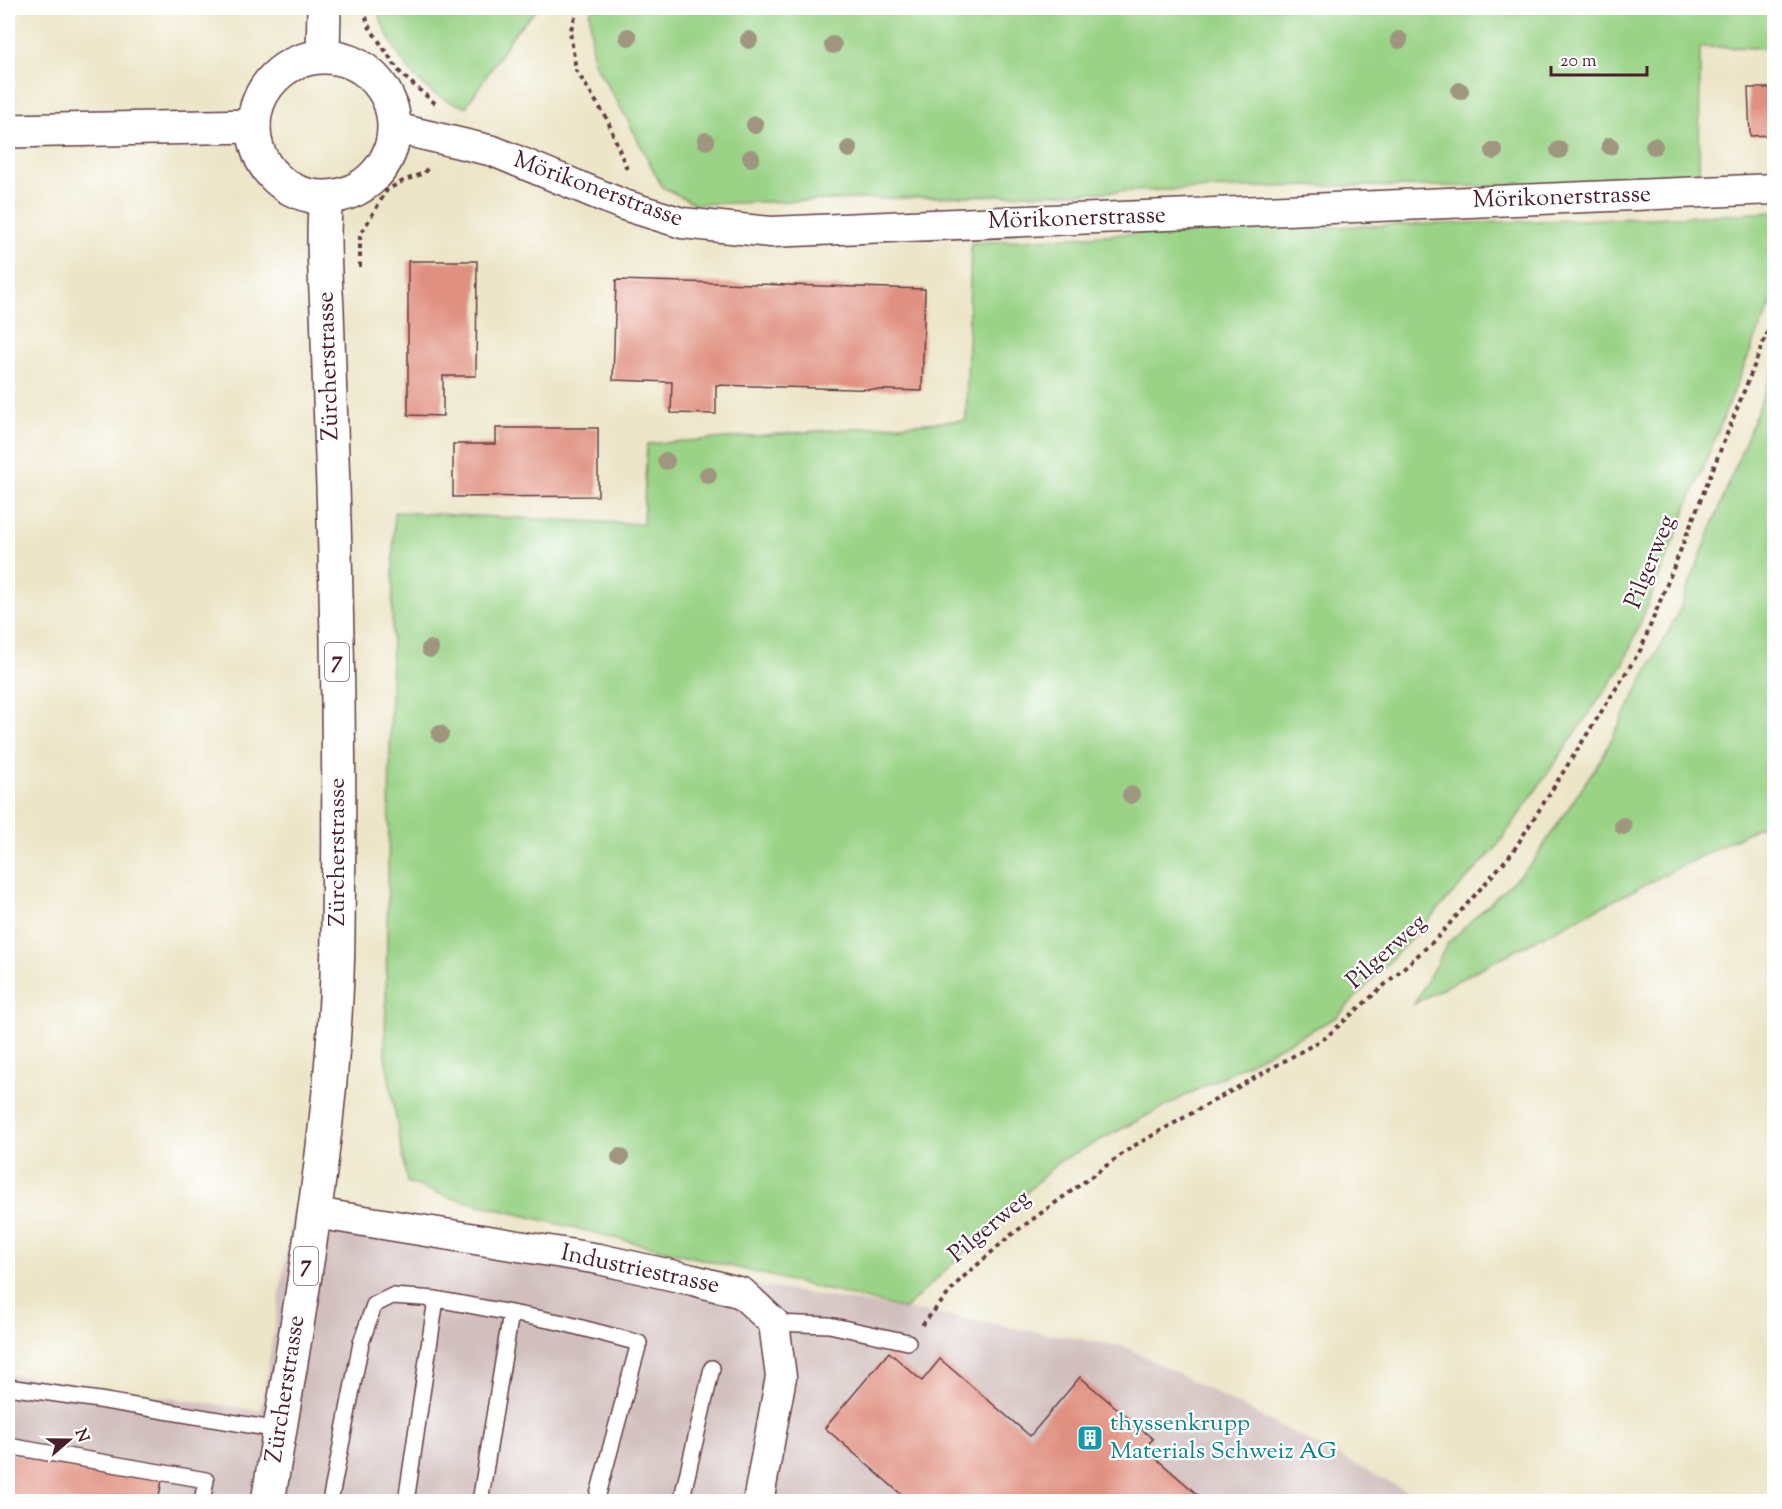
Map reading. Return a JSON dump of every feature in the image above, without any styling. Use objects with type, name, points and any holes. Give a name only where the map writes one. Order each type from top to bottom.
[{"type":"main road","points":[[322,56],[324,8]]},
{"type":"main road","points":[[322,56],[345,59],[365,69],[381,86],[392,106],[395,128],[391,150],[381,169],[366,184],[347,194],[326,198],[303,195],[283,184],[267,168],[257,148],[254,126],[257,104],[267,85],[282,70],[301,60],[322,56]]},
{"type":"main road","points":[[8,131],[254,126]]},
{"type":"main road","name":"Zürcherstrasse","points":[[268,1502],[315,1213],[326,1126],[336,1007],[338,669],[324,242],[326,198]]},
{"type":"street","name":"Mörikonerstrasse","points":[[395,128],[493,151],[624,205],[682,223],[771,232],[1774,189]]},
{"type":"street","name":"Industriestrasse","points":[[315,1213],[588,1257],[693,1280],[742,1293],[774,1323]]},
{"type":"street","points":[[758,1502],[781,1377],[774,1323]]},
{"type":"lane","points":[[330,1502],[362,1343],[374,1305],[392,1296],[436,1299],[511,1313],[558,1322],[639,1343],[596,1502]]},
{"type":"lane","points":[[406,1502],[436,1299]]},
{"type":"lane","points":[[480,1502],[511,1313]]},
{"type":"lane","points":[[774,1323],[829,1325],[908,1342]]},
{"type":"lane","points":[[681,1502],[712,1368]]},
{"type":"lane","points":[[8,1387],[279,1430]]},
{"type":"lane","points":[[8,1446],[206,1480],[202,1502]]},
{"type":"path","points":[[364,8],[368,25],[401,74],[437,105],[434,137]]},
{"type":"path","points":[[578,8],[570,32],[576,70],[607,119],[631,179],[624,205]]},
{"type":"path","name":"Pilgerweg","points":[[908,1342],[960,1280],[1011,1235],[1132,1147],[1325,1038],[1436,939],[1512,853],[1641,649],[1774,316]]},
{"type":"shaded area","points":[[293,1211],[905,1309],[1126,1347],[1426,1501],[8,1502],[8,1374],[261,1411]]},
{"type":"green space","points":[[376,8],[539,8],[515,32],[466,107],[444,99],[420,82],[394,47]]},
{"type":"green space","points":[[593,8],[1774,8],[1774,48],[1700,47],[1699,187],[1308,186],[695,204],[662,187],[625,115],[593,61],[590,13]]},
{"type":"green space","points":[[1774,212],[1774,298],[1624,663],[1495,849],[1337,1017],[1058,1162],[905,1309],[448,1197],[407,1182],[385,1055],[394,512],[643,524],[647,444],[966,420],[971,243],[1157,232],[1679,217]]},
{"type":"green space","points":[[1774,368],[1774,819],[1414,1004],[1448,943],[1532,863],[1601,759],[1679,611]]},
{"type":"building","points":[[1748,88],[1774,88],[1774,135],[1750,136]]},
{"type":"building","points":[[408,261],[477,261],[476,376],[443,376],[443,416],[408,415]]},
{"type":"building","points":[[616,280],[925,289],[922,391],[716,385],[716,414],[671,413],[672,382],[613,380]]},
{"type":"building","points":[[496,428],[598,428],[598,496],[453,497],[453,444],[496,444]]},
{"type":"building","points":[[889,1352],[922,1381],[940,1359],[1030,1436],[1080,1377],[1153,1439],[1144,1448],[1206,1502],[910,1502],[825,1428]]},
{"type":"building","points":[[8,1454],[162,1480],[158,1502],[8,1502]]},
{"type":"place","name":"thyssenkrupp Materials Schweiz AG","points":[[1090,1438]]}]
